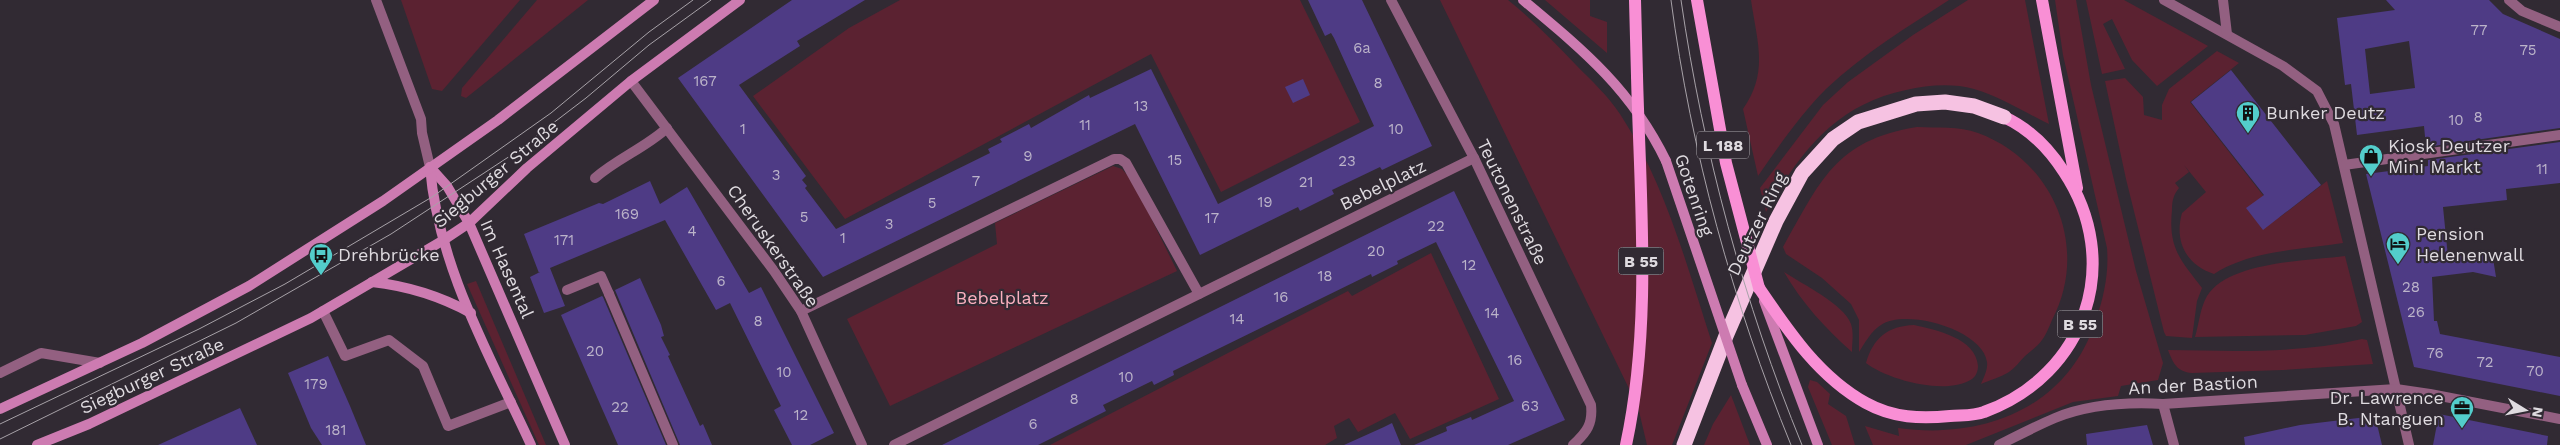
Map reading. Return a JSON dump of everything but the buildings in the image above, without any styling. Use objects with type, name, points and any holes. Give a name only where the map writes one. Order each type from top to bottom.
[{"type":"highway","name":"Deutzer Ring","points":[[1684,445],[1726,336],[1776,221],[1802,173],[1833,139],[1858,122],[1916,104],[1945,102],[1974,106],[2004,117]]},
{"type":"main road","name":"Siegburger Straße","points":[[0,409],[100,363],[249,286],[383,201],[498,120],[654,0]]},
{"type":"main road","name":"Siegburger Straße","points":[[44,444],[323,311],[442,241],[469,223],[527,168],[631,82],[740,0]]},
{"type":"main road","name":"Gotenring","points":[[1523,0],[1571,40],[1616,83],[1632,102],[1666,161],[1742,384],[1766,445]]},
{"type":"main road","name":"B 55","points":[[1626,445],[1632,417],[1641,325],[1635,0]]},
{"type":"main road","name":"L 188","points":[[1697,0],[1726,163],[1759,288],[1818,445]]},
{"type":"main road","points":[[2042,0],[2078,193]]},
{"type":"main road","name":"Deutzer Ring","points":[[1759,288],[1801,347],[1834,381],[1867,404],[1896,415],[1924,419],[1983,413],[2014,398],[2041,380],[2067,350],[2084,315],[2092,287],[2093,257],[2088,222],[2078,193],[2050,151],[2022,126],[2004,117]]},
{"type":"main road","name":"Im Hasental","points":[[430,167],[447,186],[469,223],[565,445]]},
{"type":"main road","points":[[430,167],[432,197],[442,241],[471,313],[531,445]]},
{"type":"main road","points":[[372,282],[419,290],[471,313]]},
{"type":"street","points":[[376,0],[421,119],[422,133],[430,167]]},
{"type":"street","points":[[2164,0],[2283,66],[2317,91],[2334,124],[2409,445]]},
{"type":"street","points":[[2223,0],[2227,34]]},
{"type":"street","points":[[2509,0],[2522,12],[2560,26]]},
{"type":"street","name":"Teutonenstraße","points":[[1392,1],[1474,158],[1591,405],[1592,420],[1585,434],[1573,445]]},
{"type":"street","name":"Cheruskerstraße","points":[[631,82],[774,271],[801,311],[862,445]]},
{"type":"street","points":[[595,178],[612,163],[651,142],[667,128]]},
{"type":"street","points":[[2344,164],[2560,135]]},
{"type":"street","name":"Bebelplatz","points":[[894,445],[1474,158]]},
{"type":"street","points":[[801,311],[1114,159],[1120,159],[1126,163],[1198,294]]},
{"type":"street","points":[[567,290],[601,276],[673,445]]},
{"type":"street","points":[[323,311],[345,356],[389,340],[423,366],[448,426],[511,402]]},
{"type":"street","points":[[0,373],[41,353],[100,363]]},
{"type":"street","name":"An der Bastion","points":[[1998,445],[2056,418],[2085,410],[2139,403],[2162,404],[2396,389],[2560,419]]},
{"type":"street","points":[[2162,404],[2174,445]]},
{"type":"green space","points":[[401,0],[520,0],[442,91],[432,89]]},
{"type":"green space","points":[[537,0],[588,0],[466,98],[461,96],[462,88]]},
{"type":"green space","points":[[900,0],[1300,0],[1360,122],[1221,192],[1151,54],[845,219],[753,96],[849,28]]},
{"type":"green space","points":[[1440,0],[1508,0],[1544,32],[1605,95],[1620,114],[1636,140],[1674,226],[1712,343],[1672,445],[1647,445],[1638,407]]},
{"type":"green space","points":[[1545,0],[1590,0],[1590,16],[1607,22],[1607,53]]},
{"type":"green space","points":[[1751,0],[1949,0],[1901,31],[1840,76],[1816,99],[1758,176],[1743,109],[1751,95],[1759,69],[1758,43]]},
{"type":"green space","points":[[1968,0],[2025,0],[2049,124],[1994,96],[1966,87],[1940,85],[1923,87],[1881,97],[1839,119],[1822,134],[1792,170],[1766,212],[1760,188],[1823,105],[1848,82],[1913,35]]},
{"type":"green space","points":[[2055,0],[2076,0],[2091,85],[2136,271],[2163,363],[2158,380],[2121,386],[2118,396],[2073,402],[1966,445],[1873,445],[1865,426],[1899,436],[1898,428],[1930,430],[1962,428],[1991,422],[2019,411],[2044,396],[2065,375],[2083,350],[2096,320],[2105,284],[2107,248],[2063,55]]},
{"type":"green space","points":[[2086,0],[2124,0],[2208,46],[2157,86],[2132,60],[2112,19],[2103,24],[2125,69],[2102,74]]},
{"type":"green space","points":[[2217,51],[2239,63],[2190,102],[2280,217],[2327,181],[2343,243],[2260,255],[2228,266],[2214,274],[2204,270],[2189,258],[2181,242],[2180,223],[2182,213],[2206,192],[2184,165],[2189,172],[2175,183],[2179,188],[2175,193],[2173,201],[2172,235],[2182,261],[2202,288],[2197,301],[2192,338],[2166,336],[2126,179],[2105,81],[2125,78],[2143,97],[2144,115],[2162,120],[2162,105],[2169,89]]},
{"type":"green space","points":[[1917,127],[1956,128],[1971,131],[2005,146],[2027,164],[2045,185],[2058,210],[2065,237],[2067,264],[2063,292],[2045,336],[2011,370],[1981,384],[1987,365],[1982,351],[1972,340],[1942,325],[1908,319],[1893,320],[1874,330],[1859,352],[1859,320],[1851,304],[1822,278],[1786,254],[1783,247],[1820,184],[1848,154],[1867,142],[1889,133]]},
{"type":"green space","points":[[1113,166],[1122,169],[1134,183],[1177,271],[890,406],[847,319],[997,244],[995,223]]},
{"type":"green space","points":[[1431,253],[1499,399],[1410,439],[1395,413],[1358,432],[1349,418],[1334,426],[1337,438],[1325,445],[1050,445],[1348,291],[1352,296]]},
{"type":"green space","points":[[2345,256],[2362,322],[2356,326],[2305,335],[2195,337],[2201,311],[2207,296],[2218,284],[2232,276],[2250,269],[2270,265]]},
{"type":"green space","points":[[1784,272],[1831,302],[1847,317],[1852,331],[1852,352],[1815,315],[1798,294]]},
{"type":"green space","points":[[476,281],[546,445],[539,445],[467,284]]},
{"type":"green space","points":[[1914,325],[1943,333],[1963,342],[1976,356],[1978,366],[1975,376],[1961,384],[1933,386],[1918,384],[1888,375],[1866,363],[1877,340],[1883,335],[1897,328]]},
{"type":"green space","points":[[2362,339],[2367,340],[2373,364],[2283,370],[2192,373],[2179,369],[2168,350],[2242,351],[2290,349],[2338,344]]},
{"type":"green space","points":[[1810,380],[1817,382],[1830,394],[1828,404],[1846,416],[1855,445],[1832,445],[1808,387]]},
{"type":"green space","points":[[1731,395],[1750,445],[1704,445],[1713,424]]},
{"type":"tram line","points":[[0,424],[199,329],[285,284],[432,197],[551,113],[649,32],[693,0]]},
{"type":"tram line","points":[[0,439],[236,323],[391,234],[510,156],[586,98],[649,45],[711,0]]},
{"type":"tram line","points":[[1671,0],[1690,114],[1717,226],[1751,337],[1791,445]]},
{"type":"tram line","points":[[1681,0],[1701,114],[1728,226],[1762,337],[1802,445]]},
{"type":"place","name":"Bunker Deutz","points":[[2248,134]]},
{"type":"place","name":"Kiosk Deutzer Mini Markt","points":[[2371,177]]},
{"type":"place","name":"Pension Helenenwall","points":[[2398,265]]},
{"type":"place","name":"Drehbrücke","points":[[321,276]]},
{"type":"place","name":"Dr. Lawrence B. Ntanguen","points":[[2462,429]]}]
